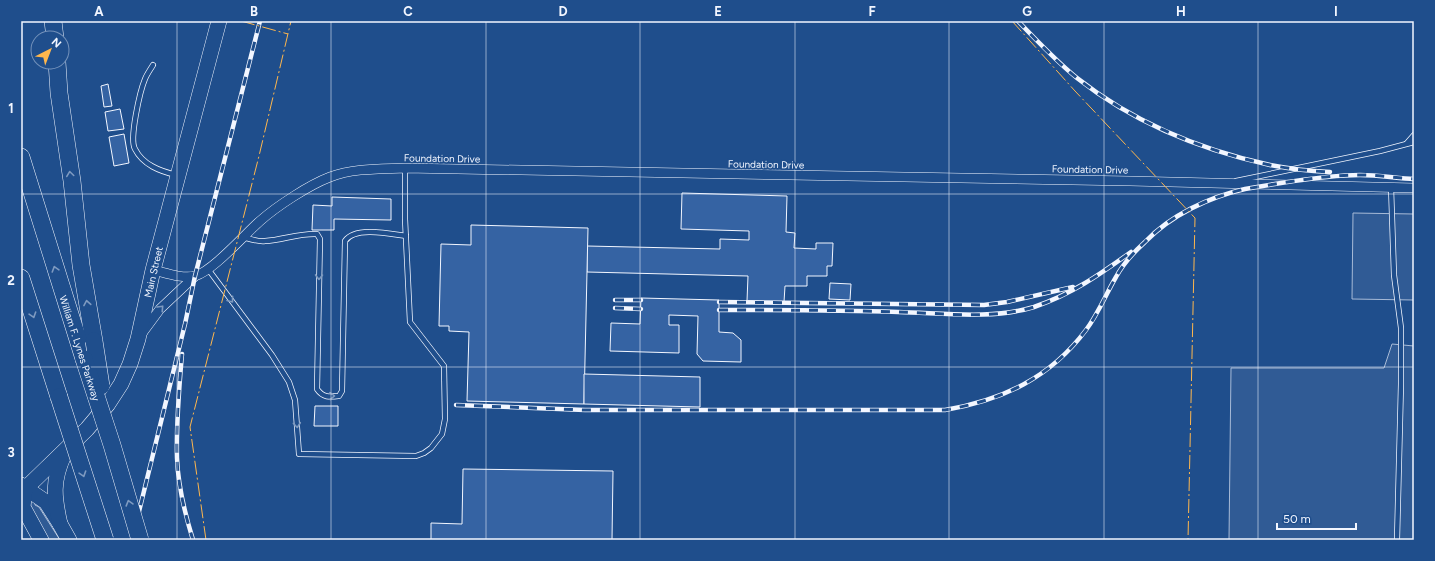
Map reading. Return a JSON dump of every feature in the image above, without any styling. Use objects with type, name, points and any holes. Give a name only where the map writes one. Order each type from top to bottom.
[{"type":"highway","points":[[57,70],[72,181],[81,265],[112,445]]},
{"type":"highway","name":"William F. Lynes Parkway","points":[[21,157],[112,445],[140,540]]},
{"type":"highway","points":[[21,278],[105,540]]},
{"type":"main road","name":"Main Street","points":[[23,487],[68,448],[86,429],[108,404],[121,384],[127,371],[138,339],[153,270],[219,21]]},
{"type":"main road","points":[[60,524],[55,500],[55,483],[58,468],[68,448]]},
{"type":"main road","points":[[23,487],[46,502],[69,540]]},
{"type":"main road","points":[[23,487],[23,508],[41,540]]},
{"type":"street","name":"Foundation Drive","points":[[138,339],[148,323],[160,309],[195,276],[208,269],[261,220],[284,203],[330,177],[374,169],[406,168],[1223,183],[1414,188]]},
{"type":"street","points":[[153,270],[183,276],[195,276]]},
{"type":"lane","points":[[153,65],[146,78],[139,100],[134,132],[134,148],[141,159],[149,164],[160,170],[178,175]]},
{"type":"lane","points":[[1407,144],[1414,135]]},
{"type":"lane","points":[[1223,183],[1380,151],[1414,142]]},
{"type":"lane","points":[[208,269],[272,355],[289,382],[295,400],[300,454],[416,456],[424,453],[431,448],[442,434],[445,419],[444,366],[410,322],[406,236],[406,168]]},
{"type":"lane","points":[[1391,188],[1394,275],[1401,328],[1397,540]]},
{"type":"lane","points":[[243,237],[263,241],[308,233],[317,234],[320,238],[317,390],[320,394],[327,397],[339,396],[342,391],[345,241],[347,237],[360,232],[406,236]]},
{"type":"shaded area","points":[[1353,213],[1414,214],[1414,300],[1352,299]]},
{"type":"shaded area","points":[[1392,344],[1414,346],[1414,540],[1229,540],[1231,368],[1384,368]]},
{"type":"shaded area","points":[[31,498],[35,505],[39,507],[60,540],[47,540],[32,517]]},
{"type":"building","points":[[108,84],[112,106],[104,107],[101,86]]},
{"type":"building","points":[[120,109],[124,129],[108,131],[105,112]]},
{"type":"building","points":[[124,134],[129,163],[114,166],[109,137]]},
{"type":"building","points":[[682,193],[787,196],[786,232],[795,233],[794,248],[816,249],[816,243],[833,243],[832,266],[827,266],[827,276],[807,276],[807,286],[785,286],[784,302],[747,301],[748,276],[587,272],[587,246],[720,249],[720,239],[749,240],[749,231],[681,229]]},
{"type":"building","points":[[332,197],[391,199],[391,220],[334,219],[334,230],[312,230],[313,205],[332,206]]},
{"type":"building","points":[[471,225],[588,228],[584,404],[467,401],[469,332],[449,331],[449,326],[439,326],[441,244],[471,245]]},
{"type":"building","points":[[830,283],[851,284],[850,300],[829,299]]},
{"type":"building","points":[[641,298],[719,300],[719,332],[733,333],[741,340],[741,362],[703,361],[697,354],[698,316],[669,315],[669,325],[679,325],[679,353],[610,351],[611,323],[640,324]]},
{"type":"building","points":[[584,374],[700,377],[700,407],[584,404]]},
{"type":"building","points":[[315,406],[338,406],[338,426],[314,426]]},
{"type":"building","points":[[463,469],[613,471],[612,540],[431,540],[431,523],[462,524]]},
{"type":"railway","points":[[132,540],[185,324],[195,276],[260,21]]},
{"type":"railway","points":[[1018,21],[1054,58],[1077,78],[1099,94],[1144,121],[1193,142],[1244,159],[1285,168],[1330,172]]},
{"type":"railway","points":[[456,405],[585,410],[945,410],[966,406],[1006,393],[1041,374],[1057,361],[1072,347],[1086,330],[1119,272],[1129,258],[1155,232],[1191,208],[1231,192],[1310,179],[1360,175],[1414,179]]},
{"type":"railway","points":[[719,310],[853,311],[967,315],[984,315],[1018,311],[1048,302],[1073,290],[1131,252]]},
{"type":"railway","points":[[719,302],[984,305],[1007,302],[1073,287]]},
{"type":"railway","points":[[615,300],[641,300]]},
{"type":"railway","points":[[615,308],[641,309]]},
{"type":"railway","points":[[182,354],[177,419],[177,458],[182,500],[193,540]]},
{"type":"power","points":[[241,21],[288,34]]},
{"type":"power","points":[[206,540],[190,427],[259,156],[291,21]]},
{"type":"power","points":[[1012,21],[1075,91],[1195,218],[1188,540]]}]
